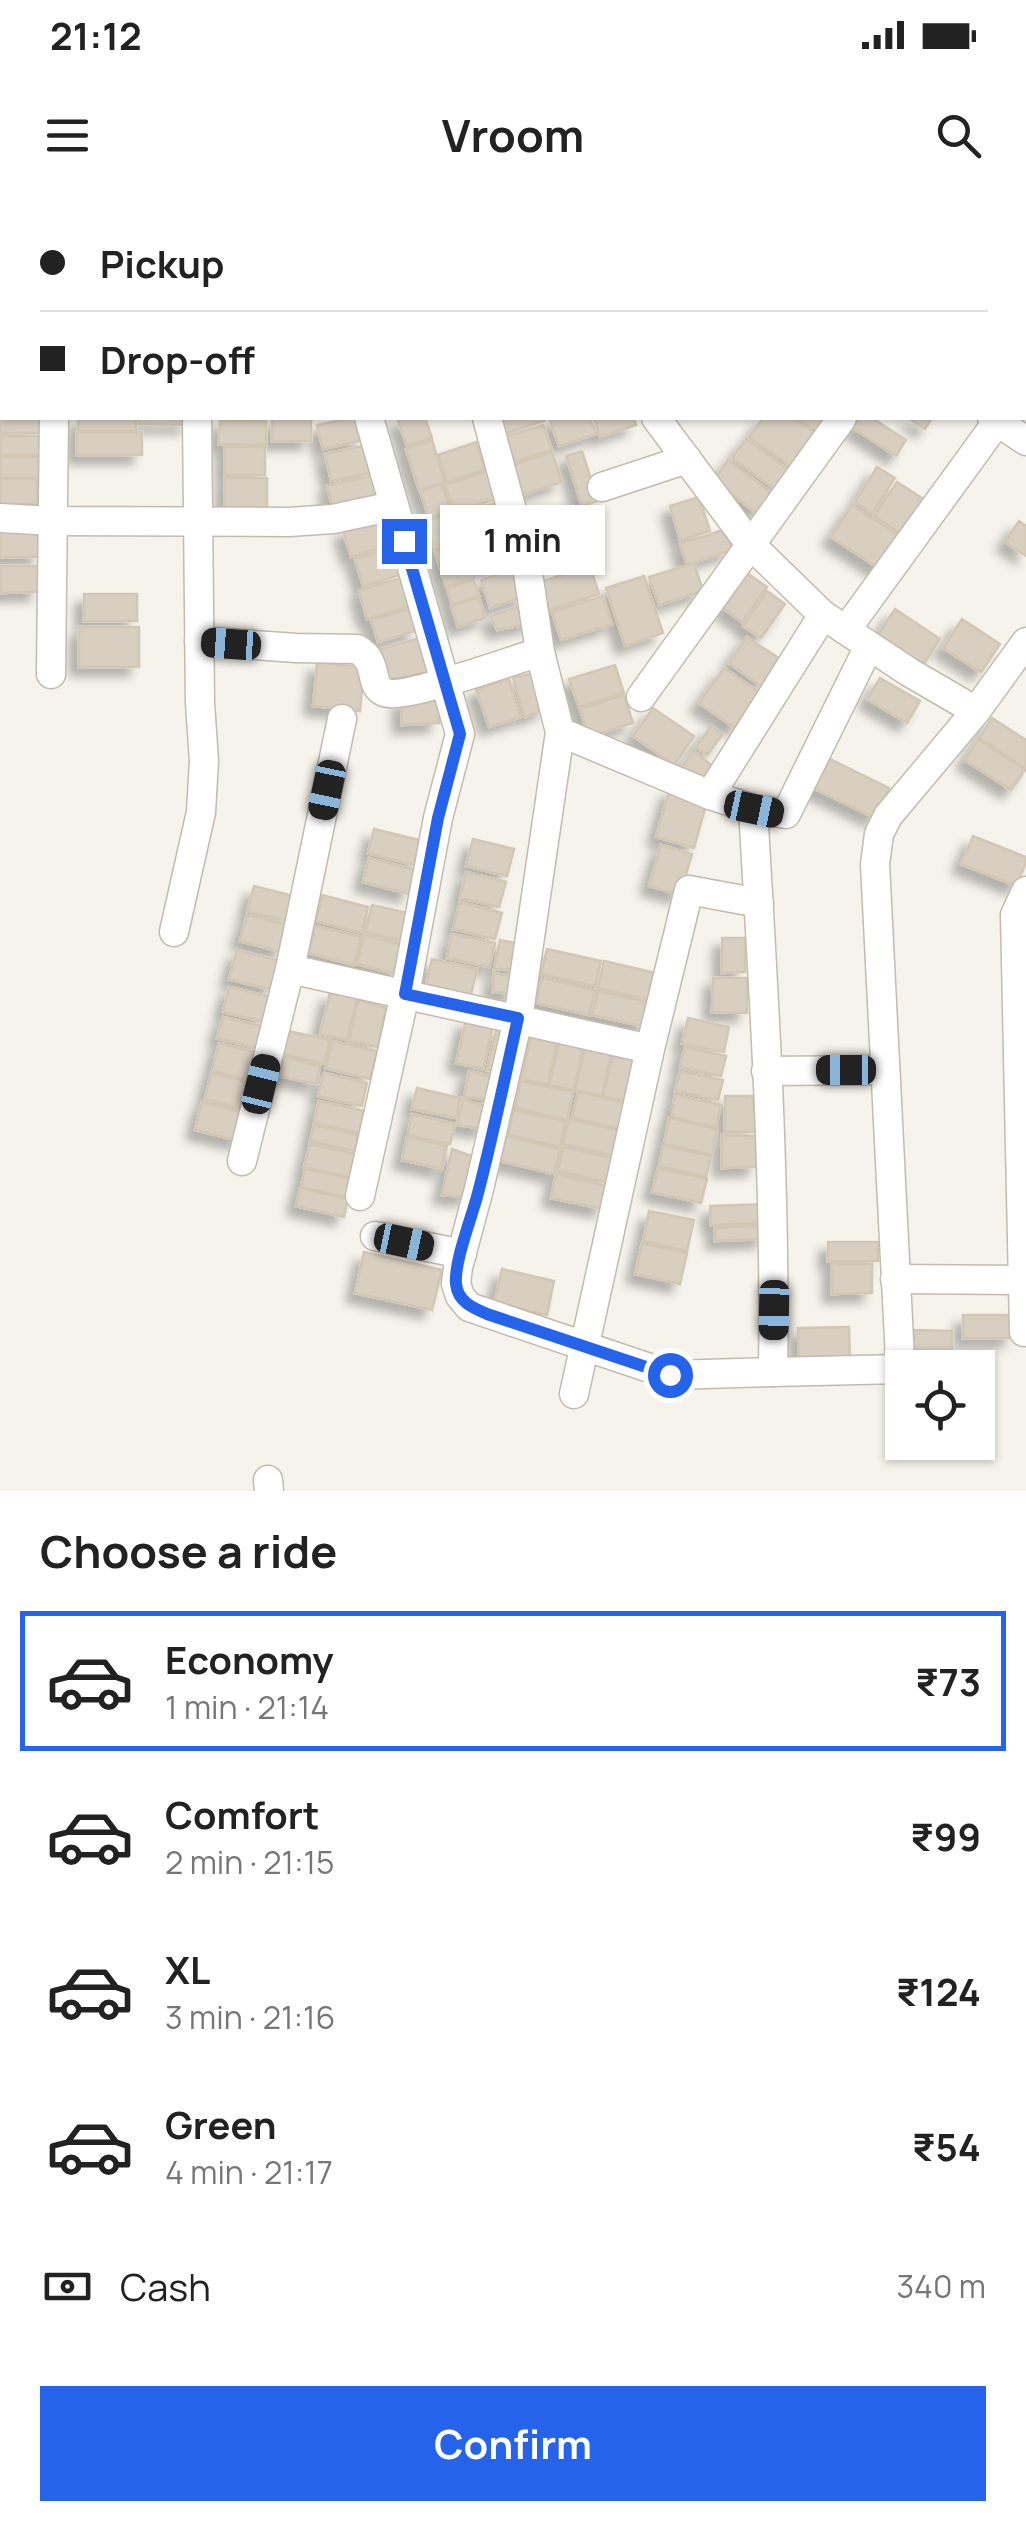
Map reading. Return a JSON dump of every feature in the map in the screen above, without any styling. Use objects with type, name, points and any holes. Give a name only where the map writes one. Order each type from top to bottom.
[{"type":"street","points":[[51,674],[54,420]]},
{"type":"street","points":[[174,932],[202,812],[197,420]]},
{"type":"street","points":[[360,1196],[405,994],[438,818],[460,734],[370,420]]},
{"type":"street","points":[[488,420],[527,566],[540,652],[560,732],[518,1018],[462,1254],[456,1284],[460,1296],[469,1307],[670,1375],[885,1369]]},
{"type":"street","points":[[661,420],[750,544],[846,631],[976,711]]},
{"type":"street","points":[[642,697],[841,420]]},
{"type":"street","points":[[710,794],[846,631],[996,420]]},
{"type":"street","points":[[998,420],[1026,441]]},
{"type":"street","points":[[602,487],[687,458]]},
{"type":"street","points":[[0,518],[289,522],[393,506]]},
{"type":"street","points":[[560,732],[710,794],[754,809],[786,814],[846,631]]},
{"type":"street","points":[[199,641],[357,649],[372,662],[375,684],[382,692],[395,694],[540,652]]},
{"type":"street","points":[[899,1350],[875,864],[879,834],[888,816],[976,711],[1026,642]]},
{"type":"street","points":[[242,1161],[290,968],[342,719]]},
{"type":"street","points":[[754,809],[766,1071],[773,1372]]},
{"type":"street","points":[[574,1394],[689,890],[759,903]]},
{"type":"street","points":[[1022,908],[1024,1332]]},
{"type":"street","points":[[290,968],[650,1049]]},
{"type":"street","points":[[766,1071],[885,1070]]},
{"type":"street","points":[[374,1236],[462,1254]]},
{"type":"street","points":[[894,1279],[1024,1280]]},
{"type":"building","points":[[0,420],[40,420],[40,433],[0,433]]},
{"type":"building","points":[[78,420],[136,420],[136,431],[78,431]]},
{"type":"building","points":[[139,420],[189,420],[189,425],[139,424]]},
{"type":"building","points":[[220,420],[266,421],[266,445],[219,444]]},
{"type":"building","points":[[272,420],[311,420],[311,441],[272,441]]},
{"type":"building","points":[[359,420],[364,440],[323,449],[317,425]]},
{"type":"building","points":[[398,420],[426,420],[432,438],[407,446]]},
{"type":"building","points":[[495,420],[544,421],[500,435]]},
{"type":"building","points":[[550,420],[591,420],[596,434],[559,446]]},
{"type":"building","points":[[595,420],[635,420],[636,425],[600,437]]},
{"type":"building","points":[[762,420],[796,420],[817,434],[793,468],[749,437]]},
{"type":"building","points":[[800,420],[830,420],[819,434]]},
{"type":"building","points":[[857,420],[875,420],[906,440],[896,456],[852,427]]},
{"type":"building","points":[[911,420],[931,420],[925,429]]},
{"type":"building","points":[[543,425],[552,450],[510,463],[502,438]]},
{"type":"building","points":[[77,432],[142,432],[142,455],[77,455]]},
{"type":"building","points":[[0,436],[41,436],[41,455],[0,455]]},
{"type":"building","points":[[746,439],[790,471],[776,490],[732,458]]},
{"type":"building","points":[[432,440],[445,482],[419,490],[406,449]]},
{"type":"building","points":[[476,442],[485,470],[447,482],[438,455]]},
{"type":"building","points":[[368,445],[374,472],[331,481],[325,454]]},
{"type":"building","points":[[225,447],[265,447],[265,475],[225,475]]},
{"type":"building","points":[[582,451],[598,501],[582,506],[566,456]]},
{"type":"building","points":[[552,452],[562,482],[520,496],[510,466]]},
{"type":"building","points":[[0,457],[39,457],[39,478],[0,478]]},
{"type":"building","points":[[728,460],[772,493],[757,513],[713,481]]},
{"type":"building","points":[[877,467],[895,478],[872,513],[855,502]]},
{"type":"building","points":[[487,471],[496,499],[454,512],[445,485]]},
{"type":"building","points":[[374,475],[379,500],[333,510],[327,486]]},
{"type":"building","points":[[225,478],[267,478],[267,508],[225,508]]},
{"type":"building","points":[[0,479],[37,479],[37,504],[0,504]]},
{"type":"building","points":[[897,482],[930,503],[907,538],[874,516]]},
{"type":"building","points":[[442,484],[451,511],[429,518],[420,491]]},
{"type":"building","points":[[699,497],[710,531],[680,540],[670,506]]},
{"type":"building","points":[[494,503],[498,513],[456,527],[453,516]]},
{"type":"building","points":[[852,505],[901,537],[880,569],[831,537]]},
{"type":"building","points":[[573,506],[584,538],[534,554],[524,522]]},
{"type":"building","points":[[450,513],[459,542],[435,550],[426,521]]},
{"type":"building","points":[[500,515],[503,527],[462,541],[457,529]]},
{"type":"building","points":[[385,518],[393,544],[351,557],[343,530]]},
{"type":"building","points":[[1019,521],[1026,526],[1026,556],[1005,542]]},
{"type":"building","points":[[0,527],[40,527],[40,557],[0,557]]},
{"type":"building","points":[[726,529],[732,550],[687,565],[680,544]]},
{"type":"building","points":[[502,530],[511,559],[475,571],[465,542]]},
{"type":"building","points":[[462,542],[468,560],[440,569],[435,551]]},
{"type":"building","points":[[392,548],[400,575],[363,586],[355,559]]},
{"type":"building","points":[[469,561],[474,578],[446,587],[441,570]]},
{"type":"building","points":[[694,563],[703,591],[659,605],[649,577]]},
{"type":"building","points":[[0,566],[38,566],[39,592],[0,593]]},
{"type":"building","points":[[590,566],[599,594],[549,610],[540,582]]},
{"type":"building","points":[[517,568],[527,596],[490,608],[481,580]]},
{"type":"building","points":[[747,573],[767,587],[742,622],[723,608]]},
{"type":"building","points":[[644,576],[663,633],[625,646],[606,588]]},
{"type":"building","points":[[401,578],[410,606],[367,619],[359,591]]},
{"type":"building","points":[[474,580],[479,596],[452,605],[447,588]]},
{"type":"building","points":[[767,591],[785,604],[761,638],[743,626]]},
{"type":"building","points":[[84,594],[137,594],[137,621],[84,621]]},
{"type":"building","points":[[603,596],[612,624],[561,640],[552,612]]},
{"type":"building","points":[[479,597],[485,618],[458,627],[451,606]]},
{"type":"building","points":[[527,604],[533,623],[497,630],[490,616]]},
{"type":"building","points":[[411,608],[418,630],[378,642],[371,620]]},
{"type":"building","points":[[895,609],[940,639],[923,665],[877,636]]},
{"type":"building","points":[[962,619],[1000,644],[981,672],[943,648]]},
{"type":"building","points":[[79,627],[139,627],[139,667],[79,667]]},
{"type":"building","points":[[422,637],[433,673],[390,686],[379,650]]},
{"type":"building","points":[[747,637],[780,659],[761,686],[729,663]]},
{"type":"building","points":[[317,663],[364,667],[360,711],[313,706]]},
{"type":"building","points":[[615,665],[624,693],[579,707],[569,679]]},
{"type":"building","points":[[724,668],[760,693],[735,728],[699,703]]},
{"type":"building","points":[[534,673],[547,708],[525,717],[513,678]]},
{"type":"building","points":[[880,678],[920,701],[907,723],[867,699]]},
{"type":"building","points":[[509,679],[521,717],[489,727],[476,689]]},
{"type":"building","points":[[624,695],[633,723],[589,737],[580,709]]},
{"type":"building","points":[[437,697],[439,723],[402,725],[401,699]]},
{"type":"building","points":[[653,708],[694,736],[674,765],[633,736]]},
{"type":"building","points":[[992,718],[1026,740],[1026,769],[979,738]]},
{"type":"building","points":[[711,726],[723,734],[707,755],[696,747]]},
{"type":"building","points":[[978,739],[1025,770],[1011,790],[965,760]]},
{"type":"building","points":[[694,751],[715,768],[703,784],[681,767]]},
{"type":"building","points":[[826,757],[889,788],[875,818],[811,787]]},
{"type":"building","points":[[670,788],[708,798],[694,848],[656,837]]},
{"type":"building","points":[[374,829],[423,841],[417,866],[368,853]]},
{"type":"building","points":[[973,836],[1026,857],[1016,886],[961,864]]},
{"type":"building","points":[[473,839],[514,849],[507,876],[466,866]]},
{"type":"building","points":[[661,845],[692,854],[680,895],[649,886]]},
{"type":"building","points":[[369,858],[415,870],[409,894],[363,882]]},
{"type":"building","points":[[466,872],[506,882],[499,907],[460,898]]},
{"type":"building","points":[[254,886],[297,897],[290,922],[247,911]]},
{"type":"building","points":[[322,895],[368,907],[362,933],[316,921]]},
{"type":"building","points":[[460,902],[502,913],[495,939],[453,929]]},
{"type":"building","points":[[372,905],[412,914],[405,942],[365,932]]},
{"type":"building","points":[[247,915],[289,925],[282,952],[240,941]]},
{"type":"building","points":[[315,926],[361,937],[354,965],[309,953]]},
{"type":"building","points":[[452,934],[495,943],[489,967],[447,958]]},
{"type":"building","points":[[364,935],[406,946],[399,975],[357,964]]},
{"type":"building","points":[[722,938],[745,938],[745,972],[722,973]]},
{"type":"building","points":[[500,940],[520,944],[520,969],[494,969]]},
{"type":"building","points":[[547,949],[601,961],[595,986],[541,974]]},
{"type":"building","points":[[237,950],[280,961],[272,990],[229,979]]},
{"type":"building","points":[[432,959],[477,969],[471,995],[426,985]]},
{"type":"building","points":[[604,961],[660,974],[654,1001],[598,988]]},
{"type":"building","points":[[494,973],[517,978],[514,994],[493,992]]},
{"type":"building","points":[[542,978],[595,990],[589,1015],[536,1003]]},
{"type":"building","points":[[713,978],[747,978],[747,1013],[712,1012]]},
{"type":"building","points":[[229,987],[271,997],[264,1022],[223,1012]]},
{"type":"building","points":[[598,991],[651,1003],[646,1027],[592,1015]]},
{"type":"building","points":[[330,992],[357,998],[347,1040],[320,1034]]},
{"type":"building","points":[[358,1000],[386,1008],[378,1047],[349,1041]]},
{"type":"building","points":[[223,1017],[265,1027],[260,1049],[217,1038]]},
{"type":"building","points":[[688,1018],[729,1027],[724,1052],[682,1043]]},
{"type":"building","points":[[466,1019],[493,1026],[483,1069],[456,1063]]},
{"type":"building","points":[[497,1026],[509,1029],[499,1069],[487,1070]]},
{"type":"building","points":[[288,1031],[330,1040],[324,1064],[283,1054]]},
{"type":"building","points":[[531,1036],[557,1042],[548,1085],[521,1079]]},
{"type":"building","points":[[332,1041],[377,1051],[370,1079],[326,1068]]},
{"type":"building","points":[[219,1043],[259,1053],[252,1081],[212,1071]]},
{"type":"building","points":[[559,1043],[583,1048],[574,1090],[549,1085]]},
{"type":"building","points":[[685,1047],[726,1056],[721,1076],[680,1067]]},
{"type":"building","points":[[585,1048],[611,1054],[602,1096],[575,1090]]},
{"type":"building","points":[[613,1054],[638,1059],[628,1102],[603,1096]]},
{"type":"building","points":[[284,1057],[320,1066],[316,1084],[280,1076]]},
{"type":"building","points":[[469,1071],[498,1078],[493,1099],[464,1097]]},
{"type":"building","points":[[680,1071],[723,1080],[718,1100],[675,1091]]},
{"type":"building","points":[[211,1073],[254,1084],[247,1110],[205,1099]]},
{"type":"building","points":[[324,1073],[367,1083],[362,1106],[318,1096]]},
{"type":"building","points":[[521,1081],[573,1092],[567,1120],[515,1108]]},
{"type":"building","points":[[417,1088],[460,1098],[456,1118],[412,1109]]},
{"type":"building","points":[[578,1092],[628,1103],[622,1129],[572,1118]]},
{"type":"building","points":[[675,1095],[721,1105],[716,1127],[671,1117]]},
{"type":"building","points":[[725,1096],[752,1096],[757,1132],[725,1132]]},
{"type":"building","points":[[463,1100],[489,1107],[485,1129],[457,1125]]},
{"type":"building","points":[[319,1101],[365,1111],[360,1133],[314,1123]]},
{"type":"building","points":[[202,1102],[247,1114],[240,1141],[195,1130]]},
{"type":"building","points":[[514,1110],[566,1121],[560,1147],[508,1135]]},
{"type":"building","points":[[412,1114],[455,1124],[450,1144],[408,1135]]},
{"type":"building","points":[[669,1118],[717,1129],[712,1155],[664,1144]]},
{"type":"building","points":[[569,1119],[622,1131],[616,1156],[563,1144]]},
{"type":"building","points":[[314,1125],[358,1135],[355,1151],[310,1141]]},
{"type":"building","points":[[722,1135],[758,1136],[757,1167],[722,1168]]},
{"type":"building","points":[[506,1136],[560,1149],[554,1174],[500,1161]]},
{"type":"building","points":[[407,1137],[447,1146],[442,1169],[402,1160]]},
{"type":"building","points":[[310,1144],[356,1154],[350,1177],[304,1167]]},
{"type":"building","points":[[663,1146],[711,1156],[706,1177],[659,1166]]},
{"type":"building","points":[[563,1147],[616,1159],[611,1183],[558,1171]]},
{"type":"building","points":[[452,1149],[480,1159],[468,1197],[442,1195]]},
{"type":"building","points":[[658,1168],[707,1179],[701,1203],[652,1192]]},
{"type":"building","points":[[305,1169],[353,1179],[349,1198],[301,1187]]},
{"type":"building","points":[[556,1174],[608,1186],[603,1209],[551,1198]]},
{"type":"building","points":[[300,1188],[348,1199],[344,1217],[296,1206]]},
{"type":"building","points":[[770,1204],[771,1223],[711,1225],[710,1206]]},
{"type":"building","points":[[649,1211],[694,1220],[687,1251],[643,1241]]},
{"type":"building","points":[[764,1226],[765,1239],[715,1241],[715,1228]]},
{"type":"building","points":[[828,1242],[878,1242],[878,1261],[828,1261]]},
{"type":"building","points":[[642,1243],[687,1253],[680,1284],[635,1274]]},
{"type":"building","points":[[364,1252],[442,1270],[432,1310],[355,1293]]},
{"type":"building","points":[[832,1264],[872,1264],[872,1293],[832,1294]]},
{"type":"building","points":[[502,1269],[554,1281],[547,1315],[494,1303]]},
{"type":"building","points":[[963,1315],[1013,1315],[1013,1338],[963,1338]]},
{"type":"building","points":[[849,1327],[850,1365],[799,1367],[798,1328]]},
{"type":"building","points":[[914,1330],[952,1331],[952,1350],[913,1350]]},
{"type":"route","points":[[404,541],[460,734],[438,818],[405,994],[518,1018],[456,1284],[469,1307],[670,1375]]}]
